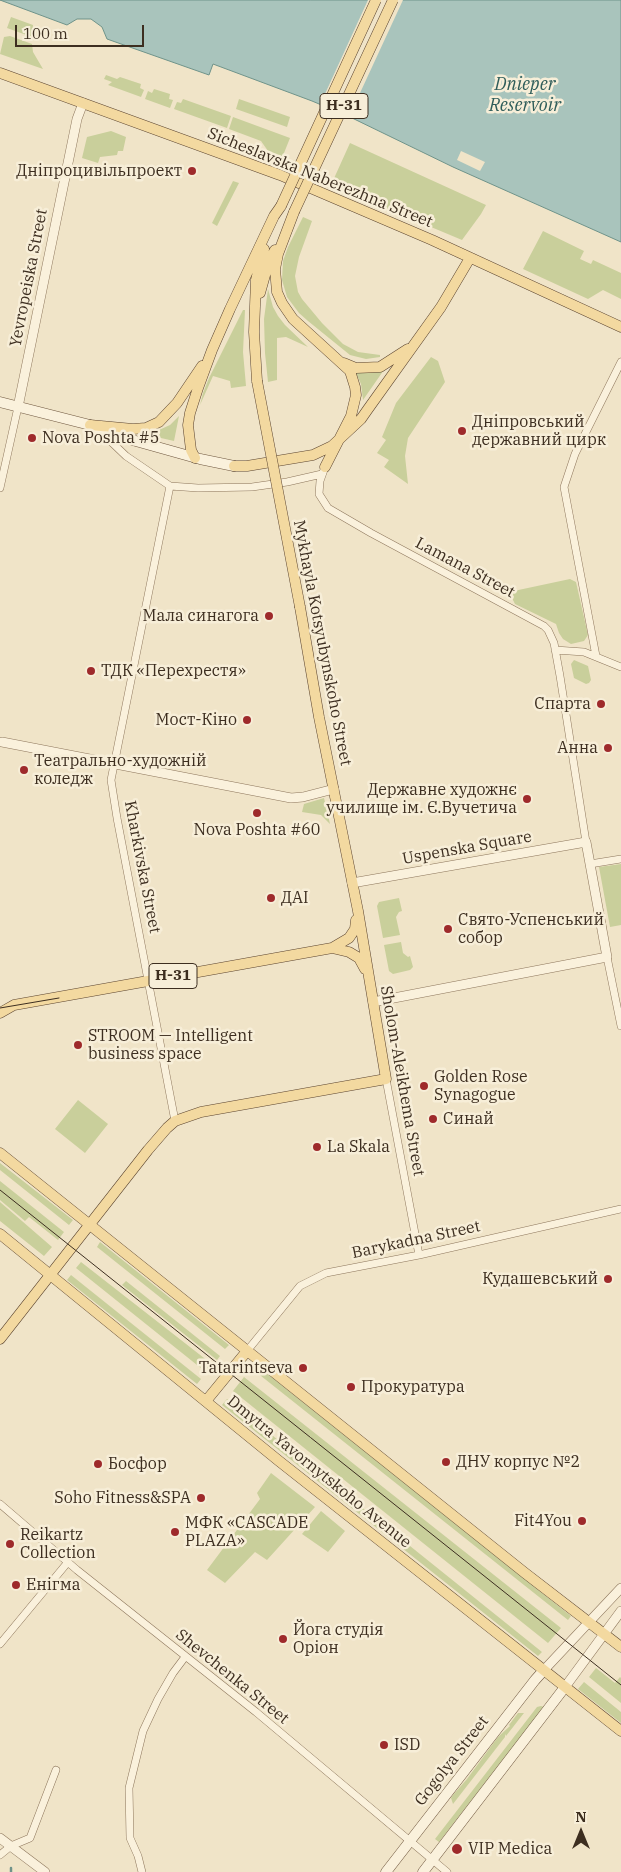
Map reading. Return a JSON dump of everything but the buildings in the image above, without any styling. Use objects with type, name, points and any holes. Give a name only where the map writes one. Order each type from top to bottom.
[{"type":"main road","name":"Н-31","points":[[255,310],[256,280],[261,257],[281,206],[376,0]]},
{"type":"main road","name":"Н-31","points":[[255,310],[269,261],[294,212],[393,0]]},
{"type":"main road","name":"Sicheslavska Naberezhna Street","points":[[0,73],[280,175],[432,240],[621,327]]},
{"type":"main road","points":[[195,458],[190,450],[188,436],[190,413],[212,350],[274,216],[281,206]]},
{"type":"main road","points":[[294,212],[278,254],[275,268],[277,292],[293,319],[350,371],[356,395],[351,416],[324,471]]},
{"type":"main road","points":[[90,425],[100,431],[195,458],[234,466],[247,466],[313,455],[332,446],[361,419],[441,307],[470,258]]},
{"type":"main road","name":"Mykhayla Kotsyubynskoho Street","points":[[255,310],[254,332],[258,381],[358,911]]},
{"type":"main road","points":[[334,358],[356,368],[380,366],[415,344]]},
{"type":"main road","points":[[0,402],[90,425],[133,429],[146,428],[159,422],[177,403],[212,350]]},
{"type":"main road","points":[[313,455],[320,456],[325,461],[324,471]]},
{"type":"main road","name":"Н-31","points":[[0,1013],[14,1005],[332,948],[349,938],[354,929],[358,911]]},
{"type":"main road","name":"Sholom-Aleikhema Street","points":[[358,911],[386,1079]]},
{"type":"main road","points":[[332,948],[349,952],[358,958],[367,974]]},
{"type":"main road","points":[[0,1339],[154,1142],[175,1121],[201,1112],[386,1079]]},
{"type":"main road","points":[[0,1153],[621,1646]]},
{"type":"main road","name":"Dmytra Yavornytskoho Avenue","points":[[0,1234],[295,1474],[621,1731]]},
{"type":"main road","points":[[206,1401],[247,1351]]},
{"type":"main road","name":"Gogolya Street","points":[[386,1872],[544,1670]]},
{"type":"main road","points":[[423,1872],[565,1687]]},
{"type":"street","name":"Yevropeiska Street","points":[[0,488],[77,119],[83,103]]},
{"type":"street","points":[[596,656],[564,488],[575,454],[621,362]]},
{"type":"street","points":[[100,431],[126,456],[170,486],[198,488],[252,487],[287,482],[324,471]]},
{"type":"street","name":"Lamana Street","points":[[324,471],[319,494],[328,508],[544,626],[551,635],[586,842]]},
{"type":"street","name":"Kharkivska Street","points":[[170,486],[111,780],[175,1121]]},
{"type":"street","points":[[555,650],[571,650],[596,656],[621,667]]},
{"type":"street","points":[[2,742],[290,798],[303,797],[334,789]]},
{"type":"street","points":[[586,842],[621,1026]]},
{"type":"street","name":"Uspenska Square","points":[[352,883],[586,842]]},
{"type":"street","points":[[590,864],[621,859]]},
{"type":"street","points":[[372,1002],[607,957]]},
{"type":"street","points":[[0,1007],[14,1005]]},
{"type":"street","name":"Sholom-Aleikhema Street","points":[[386,1079],[419,1255]]},
{"type":"street","name":"Barykadna Street","points":[[247,1351],[300,1286],[326,1272],[419,1255],[621,1209]]},
{"type":"street","name":"Shevchenka Street","points":[[0,1504],[68,1562],[256,1712],[447,1872]]},
{"type":"street","points":[[0,1644],[68,1562]]},
{"type":"street","points":[[544,1670],[621,1588]]},
{"type":"street","points":[[565,1687],[621,1611]]},
{"type":"street","points":[[142,1872],[138,1856],[130,1838],[129,1788],[143,1732],[156,1703],[173,1673],[185,1657]]},
{"type":"street","points":[[0,1855],[11,1846],[30,1838],[56,1770]]},
{"type":"street","points":[[0,1838],[45,1872]]},
{"type":"green space","points":[[11,17],[33,25],[32,37],[7,28]]},
{"type":"green space","points":[[10,36],[32,44],[33,52],[43,69],[0,54],[4,37]]},
{"type":"green space","points":[[106,75],[117,79],[120,77],[141,84],[140,88],[144,90],[141,97],[108,85],[112,82],[104,79]]},
{"type":"green space","points":[[154,89],[170,94],[169,99],[173,100],[170,108],[145,99],[148,91],[152,93]]},
{"type":"green space","points":[[183,99],[231,116],[227,128],[174,109],[177,102],[181,103]]},
{"type":"green space","points":[[239,99],[290,117],[287,127],[236,109]]},
{"type":"green space","points":[[233,117],[290,138],[280,163],[275,161],[261,141],[229,129]]},
{"type":"green space","points":[[111,131],[126,137],[123,151],[118,151],[117,155],[100,157],[98,163],[82,158],[87,137]]},
{"type":"green space","points":[[350,143],[486,205],[462,240],[331,185]]},
{"type":"green space","points":[[233,181],[239,183],[217,226],[212,223]]},
{"type":"green space","points":[[303,217],[312,221],[299,257],[295,276],[298,292],[322,323],[343,344],[358,352],[380,355],[380,357],[366,359],[350,355],[299,313],[287,297],[282,280],[283,261]]},
{"type":"green space","points":[[543,231],[584,251],[580,259],[591,264],[593,260],[621,273],[621,299],[603,290],[588,299],[523,269]]},
{"type":"green space","points":[[268,289],[273,307],[278,316],[308,347],[286,337],[277,338],[277,380],[268,382],[264,319]]},
{"type":"green space","points":[[243,310],[245,310],[243,352],[246,386],[231,388],[230,381],[213,376],[200,405],[209,378]]},
{"type":"green space","points":[[431,357],[438,361],[445,382],[408,438],[405,456],[408,484],[384,467],[389,460],[377,453],[386,440],[382,437],[396,403]]},
{"type":"green space","points":[[386,367],[363,400],[361,384],[354,369]]},
{"type":"green space","points":[[179,416],[174,441],[148,435],[170,425]]},
{"type":"green space","points":[[570,579],[576,582],[588,635],[584,641],[571,644],[563,639],[556,624],[515,604],[509,592]]},
{"type":"green space","points":[[574,660],[588,666],[591,680],[589,683],[586,684],[574,678],[571,664]]},
{"type":"green space","points":[[324,798],[330,824],[321,815],[302,812],[304,804]]},
{"type":"green space","points":[[621,864],[621,925],[610,927],[599,867]]},
{"type":"green space","points":[[399,898],[402,911],[396,917],[400,935],[383,938],[377,906],[379,902]]},
{"type":"green space","points":[[401,942],[403,953],[408,957],[410,956],[413,967],[410,970],[393,974],[389,971],[384,945]]},
{"type":"green space","points":[[78,1100],[108,1124],[85,1153],[55,1129]]},
{"type":"green space","points":[[0,1163],[73,1220],[69,1225],[0,1170]]},
{"type":"green space","points":[[0,1181],[64,1232],[58,1240],[29,1217],[25,1221],[0,1200]]},
{"type":"green space","points":[[0,1202],[52,1247],[44,1256],[0,1221]]},
{"type":"green space","points":[[100,1242],[229,1345],[225,1349],[97,1247]]},
{"type":"green space","points":[[81,1262],[213,1365],[207,1373],[76,1268]]},
{"type":"green space","points":[[71,1275],[201,1379],[197,1384],[67,1280]]},
{"type":"green space","points":[[126,1281],[220,1356],[217,1360],[122,1285]]},
{"type":"green space","points":[[255,1364],[571,1616],[568,1620],[251,1368]]},
{"type":"green space","points":[[244,1377],[561,1628],[548,1643],[233,1391]]},
{"type":"green space","points":[[227,1399],[542,1652],[538,1656],[222,1405]]},
{"type":"green space","points":[[271,1473],[315,1507],[267,1560],[255,1552],[225,1583],[207,1570],[260,1499],[257,1493]]},
{"type":"green space","points":[[321,1511],[345,1531],[328,1552],[302,1534]]},
{"type":"green space","points":[[596,1668],[615,1683],[621,1678],[621,1703],[589,1677]]},
{"type":"green space","points":[[584,1682],[621,1712],[621,1723],[578,1689]]},
{"type":"green space","points":[[537,1707],[544,1707],[439,1842],[435,1839]]},
{"type":"green space","points":[[518,1713],[524,1713],[506,1736],[505,1734],[505,1737],[453,1804],[451,1798],[453,1795],[498,1737],[510,1726]]},
{"type":"water","name":"Dnieper Reservoir","points":[[0,0],[621,0],[621,242],[453,167],[350,117],[312,101],[213,64],[209,75],[107,39],[102,27],[91,19],[77,19],[67,25]]},
{"type":"pier","points":[[368,0],[403,0],[348,119],[319,107]]},
{"type":"pier","points":[[461,151],[485,162],[480,171],[457,160]]},
{"type":"tram line","points":[[0,1008],[59,998]]},
{"type":"tram line","points":[[0,1190],[621,1685]]},
{"type":"place","name":"Дніпроцивільпроект","points":[[192,171]]},
{"type":"place","name":"Дніпровський державний цирк","points":[[462,431]]},
{"type":"place","name":"Nova Poshta #5","points":[[32,438]]},
{"type":"place","name":"Мала синагога","points":[[269,616]]},
{"type":"place","name":"ТДК «Перехрестя»","points":[[91,671]]},
{"type":"place","name":"Спарта","points":[[601,704]]},
{"type":"place","name":"Мост-Кіно","points":[[247,720]]},
{"type":"place","name":"Анна","points":[[608,748]]},
{"type":"place","name":"Театрально-художній коледж","points":[[24,770]]},
{"type":"place","name":"Державне художнє училище ім. Є.Вучетича","points":[[527,799]]},
{"type":"place","name":"Nova Poshta #60","points":[[257,813]]},
{"type":"place","name":"ДАІ","points":[[271,898]]},
{"type":"place","name":"Свято-Успенський собор","points":[[448,929]]},
{"type":"place","name":"STROOM — Intelligent business space","points":[[78,1045]]},
{"type":"place","name":"Golden Rose Synagogue","points":[[424,1086]]},
{"type":"place","name":"Синай","points":[[433,1119]]},
{"type":"place","name":"La Skala","points":[[317,1147]]},
{"type":"place","name":"Кудашевський","points":[[608,1279]]},
{"type":"place","name":"Tatarintseva","points":[[303,1368]]},
{"type":"place","name":"Прокуратура","points":[[351,1387]]},
{"type":"place","name":"ДНУ корпус №2","points":[[446,1462]]},
{"type":"place","name":"Босфор","points":[[98,1464]]},
{"type":"place","name":"Soho Fitness&SPA","points":[[201,1498]]},
{"type":"place","name":"Fit4You","points":[[582,1521]]},
{"type":"place","name":"МФК «CASCADE PLAZA»","points":[[175,1532]]},
{"type":"place","name":"Reikartz Collection","points":[[10,1544]]},
{"type":"place","name":"Енігма","points":[[16,1585]]},
{"type":"place","name":"Йога студія Оріон","points":[[283,1639]]},
{"type":"place","name":"ISD","points":[[384,1745]]},
{"type":"place","name":"VIP Medica","points":[[457,1849]]}]
